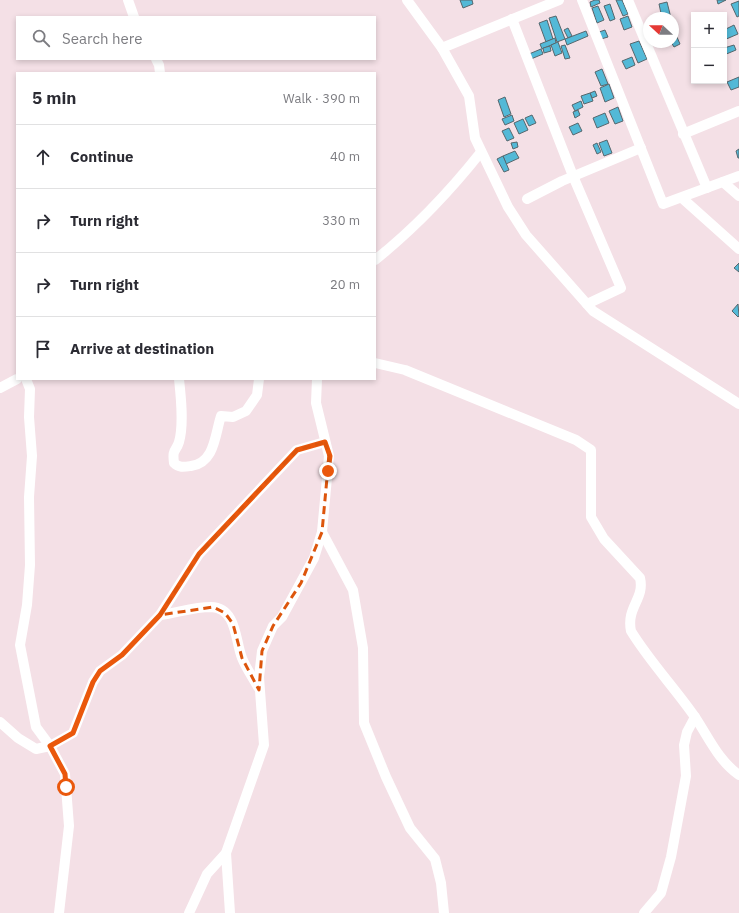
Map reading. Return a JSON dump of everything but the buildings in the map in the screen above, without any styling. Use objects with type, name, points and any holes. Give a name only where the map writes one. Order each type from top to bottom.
[{"type":"street","points":[[128,0],[134,16]]},
{"type":"street","points":[[407,0],[442,48],[469,96],[475,138],[508,207],[526,235],[593,311],[739,404]]},
{"type":"street","points":[[442,48],[559,0]]},
{"type":"street","points":[[582,0],[663,204],[739,176]]},
{"type":"street","points":[[628,0],[683,134],[707,188]]},
{"type":"street","points":[[512,19],[573,176],[621,288],[587,304]]},
{"type":"street","points":[[156,60],[160,72]]},
{"type":"street","points":[[683,134],[739,111]]},
{"type":"street","points":[[527,199],[573,176],[641,148]]},
{"type":"street","points":[[376,259],[395,244],[453,188],[481,152]]},
{"type":"street","points":[[723,182],[739,196]]},
{"type":"street","points":[[682,198],[739,249]]},
{"type":"street","points":[[376,363],[412,373],[576,440],[591,450],[591,518],[604,539],[640,578],[641,592],[631,611],[631,631],[695,717],[716,752],[730,769],[739,775]]},
{"type":"street","points":[[0,388],[16,380]]},
{"type":"street","points":[[26,380],[30,389],[29,417],[32,456],[29,497],[30,565],[27,605],[20,645],[36,727],[50,746],[65,774],[69,826],[59,913]]},
{"type":"street","points":[[179,380],[181,416],[179,444],[174,450],[173,457],[174,463],[181,467],[200,465],[206,459],[214,444],[221,416],[233,417],[246,411],[257,396],[259,380]]},
{"type":"street","points":[[188,913],[207,874],[226,853],[264,744],[259,690],[262,651],[273,626],[282,617],[314,558],[322,532],[330,456],[325,442],[316,403],[317,380]]},
{"type":"street","points":[[0,722],[18,738],[36,749],[50,746],[73,733],[93,682],[100,671],[122,655],[160,615],[199,554],[297,450],[325,442]]},
{"type":"street","points":[[322,532],[353,590],[363,648],[364,724],[386,777],[410,828],[435,859],[441,883],[444,913]]},
{"type":"street","points":[[160,615],[186,609],[213,607],[225,613],[234,624],[242,658],[259,690]]},
{"type":"street","points":[[644,913],[661,893],[670,857],[686,776],[684,745],[687,732],[695,717]]},
{"type":"street","points":[[226,853],[230,913]]},
{"type":"highlighted area","points":[[325,442],[329,456],[322,532],[301,583],[273,626],[262,651],[259,690],[242,658],[233,624],[225,613],[213,607],[160,615],[199,554],[251,498],[297,450]]},
{"type":"route","points":[[66,787],[65,774],[50,746],[73,733],[93,682],[100,671],[112,664],[122,655],[160,615],[199,554],[297,450],[325,442],[330,456],[328,471]]}]
